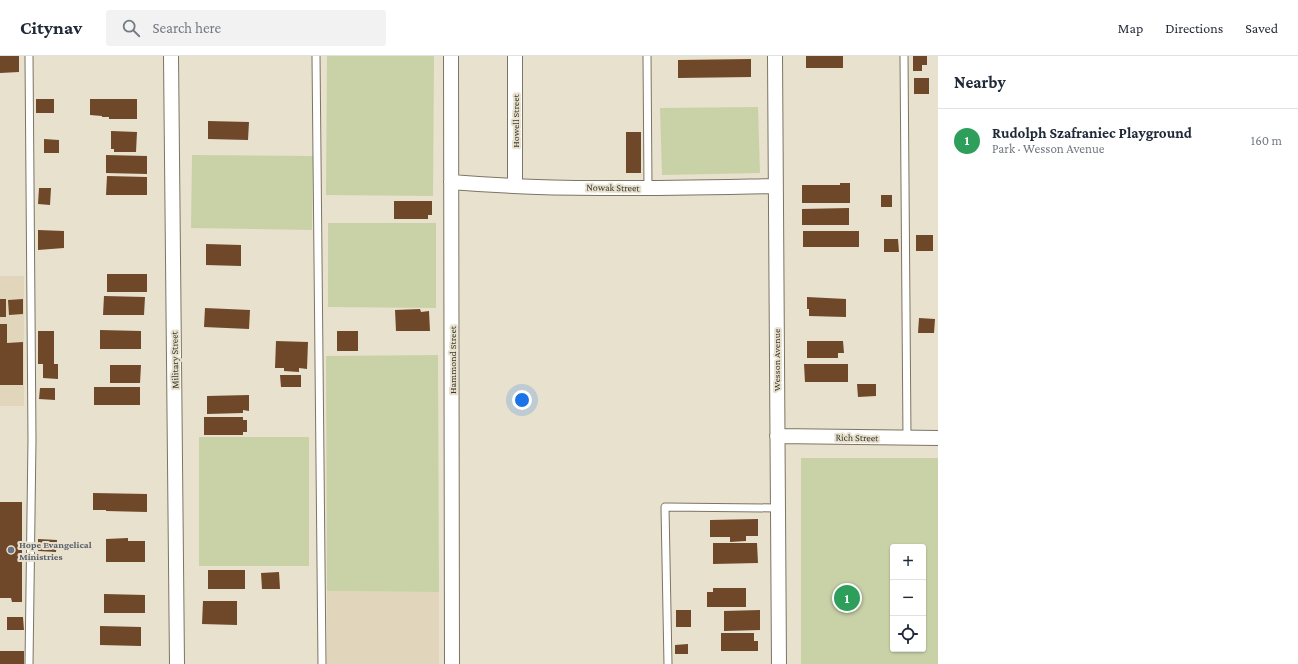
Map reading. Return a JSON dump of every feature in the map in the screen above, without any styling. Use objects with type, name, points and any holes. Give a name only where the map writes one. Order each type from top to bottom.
[{"type":"street","name":"Military Street","points":[[171,56],[177,664]]},
{"type":"street","name":"Hammond Street","points":[[451,56],[452,664]]},
{"type":"street","name":"Howell Street","points":[[515,56],[515,186]]},
{"type":"street","name":"Wesson Avenue","points":[[775,56],[779,664]]},
{"type":"street","name":"Nowak Street","points":[[451,182],[515,186],[648,188],[775,186]]},
{"type":"street","name":"Rich Street","points":[[777,436],[938,438]]},
{"type":"lane","points":[[29,56],[32,431],[29,664]]},
{"type":"lane","points":[[316,56],[322,664]]},
{"type":"lane","points":[[647,56],[648,188]]},
{"type":"lane","points":[[904,56],[907,438]]},
{"type":"lane","points":[[668,664],[665,507],[777,508]]},
{"type":"shaded area","points":[[0,276],[24,276],[24,406],[0,406]]},
{"type":"shaded area","points":[[327,591],[439,592],[439,664],[327,664]]},
{"type":"green space","points":[[327,56],[434,56],[433,196],[326,195]]},
{"type":"green space","points":[[758,107],[760,173],[662,175],[660,108]]},
{"type":"green space","points":[[192,155],[313,156],[312,230],[191,228]]},
{"type":"green space","points":[[328,223],[436,223],[436,308],[328,307]]},
{"type":"green space","points":[[438,355],[439,592],[327,591],[326,356]]},
{"type":"green space","points":[[199,437],[309,437],[309,566],[199,566]]},
{"type":"green space","points":[[801,458],[938,458],[938,664],[801,664]]},
{"type":"building","points":[[0,56],[19,56],[19,72],[0,73]]},
{"type":"building","points":[[806,56],[843,56],[843,68],[806,68]]},
{"type":"building","points":[[913,56],[927,56],[927,65],[922,65],[922,71],[913,71]]},
{"type":"building","points":[[751,59],[751,77],[678,78],[678,60]]},
{"type":"building","points":[[914,78],[929,78],[929,94],[914,94]]},
{"type":"building","points":[[36,99],[54,99],[54,113],[36,113]]},
{"type":"building","points":[[90,99],[137,99],[137,119],[109,119],[109,117],[90,115]]},
{"type":"building","points":[[208,121],[249,122],[248,140],[208,139]]},
{"type":"building","points":[[111,131],[137,132],[136,152],[114,152],[114,149],[111,149]]},
{"type":"building","points":[[626,132],[641,132],[641,173],[626,173]]},
{"type":"building","points":[[44,139],[59,140],[59,153],[44,153]]},
{"type":"building","points":[[106,155],[147,156],[147,174],[106,173]]},
{"type":"building","points":[[107,176],[147,177],[147,195],[106,195]]},
{"type":"building","points":[[840,183],[850,183],[850,203],[802,203],[802,185],[840,185]]},
{"type":"building","points":[[39,188],[51,188],[50,205],[38,204]]},
{"type":"building","points":[[881,195],[892,195],[892,207],[881,207]]},
{"type":"building","points":[[394,201],[432,201],[432,215],[428,215],[428,219],[394,219]]},
{"type":"building","points":[[849,208],[849,225],[802,225],[802,209]]},
{"type":"building","points":[[38,230],[64,231],[64,248],[38,250]]},
{"type":"building","points":[[803,231],[859,231],[859,247],[803,247]]},
{"type":"building","points":[[916,235],[933,235],[933,251],[916,251]]},
{"type":"building","points":[[884,239],[898,239],[899,252],[884,252]]},
{"type":"building","points":[[206,244],[241,245],[241,266],[206,265]]},
{"type":"building","points":[[107,274],[147,274],[147,292],[107,292]]},
{"type":"building","points":[[104,296],[145,297],[144,315],[103,315]]},
{"type":"building","points":[[807,297],[846,299],[846,317],[809,316],[809,309],[807,309]]},
{"type":"building","points":[[0,299],[6,299],[6,317],[0,317]]},
{"type":"building","points":[[23,299],[23,314],[9,315],[8,300]]},
{"type":"building","points":[[205,308],[250,310],[249,329],[204,327]]},
{"type":"building","points":[[420,309],[421,312],[429,311],[430,331],[396,331],[395,310]]},
{"type":"building","points":[[919,318],[935,319],[934,333],[918,333]]},
{"type":"building","points":[[0,324],[7,324],[7,343],[23,342],[23,385],[0,385]]},
{"type":"building","points":[[100,330],[141,331],[141,349],[100,349]]},
{"type":"building","points":[[38,331],[54,331],[54,364],[58,364],[58,379],[43,378],[43,364],[38,364]]},
{"type":"building","points":[[337,331],[358,331],[358,351],[337,351]]},
{"type":"building","points":[[276,341],[308,342],[307,369],[299,368],[299,372],[284,371],[284,368],[275,368]]},
{"type":"building","points":[[807,341],[843,341],[844,353],[838,353],[838,358],[807,358]]},
{"type":"building","points":[[804,364],[848,364],[848,382],[805,382]]},
{"type":"building","points":[[110,365],[141,365],[140,383],[110,383]]},
{"type":"building","points":[[280,375],[301,375],[301,387],[281,387]]},
{"type":"building","points":[[857,384],[876,384],[876,396],[858,397]]},
{"type":"building","points":[[94,387],[140,387],[140,405],[94,405]]},
{"type":"building","points":[[40,388],[55,388],[55,400],[39,399]]},
{"type":"building","points":[[249,395],[249,411],[243,410],[243,413],[207,414],[207,396]]},
{"type":"building","points":[[204,417],[243,417],[243,420],[247,420],[247,432],[243,432],[243,435],[204,435]]},
{"type":"building","points":[[93,493],[147,494],[147,512],[93,510]]},
{"type":"building","name":"Hope Evangelical Ministries","points":[[0,502],[22,502],[22,602],[12,602],[11,598],[0,598]]},
{"type":"building","points":[[758,519],[758,536],[746,536],[746,541],[730,542],[730,537],[710,537],[710,520]]},
{"type":"building","points":[[128,538],[128,541],[145,541],[145,562],[106,562],[106,539]]},
{"type":"building","points":[[38,539],[57,540],[56,552],[38,551]]},
{"type":"building","points":[[713,543],[757,543],[758,563],[713,564]]},
{"type":"building","points":[[208,570],[245,570],[245,589],[208,589]]},
{"type":"building","points":[[279,572],[280,589],[262,589],[261,573]]},
{"type":"building","points":[[713,588],[746,588],[746,607],[707,607],[707,592],[713,592]]},
{"type":"building","points":[[104,594],[145,595],[145,613],[104,613]]},
{"type":"building","points":[[203,601],[237,601],[237,625],[202,624]]},
{"type":"building","points":[[676,610],[691,610],[691,627],[676,627]]},
{"type":"building","points":[[760,610],[760,630],[724,631],[724,611]]},
{"type":"building","points":[[7,617],[23,617],[24,630],[7,630]]},
{"type":"building","points":[[100,626],[141,627],[141,646],[100,645]]},
{"type":"building","points":[[721,633],[754,633],[754,641],[758,641],[758,651],[721,651]]},
{"type":"building","points":[[688,644],[688,654],[675,654],[675,645]]},
{"type":"building","points":[[0,651],[24,651],[24,664],[0,664]]},
{"type":"place","name":"Hope Evangelical Ministries","points":[[11,550]]},
{"type":"place","name":"Rudolph Szafraniec Playground","points":[[847,598]]}]
